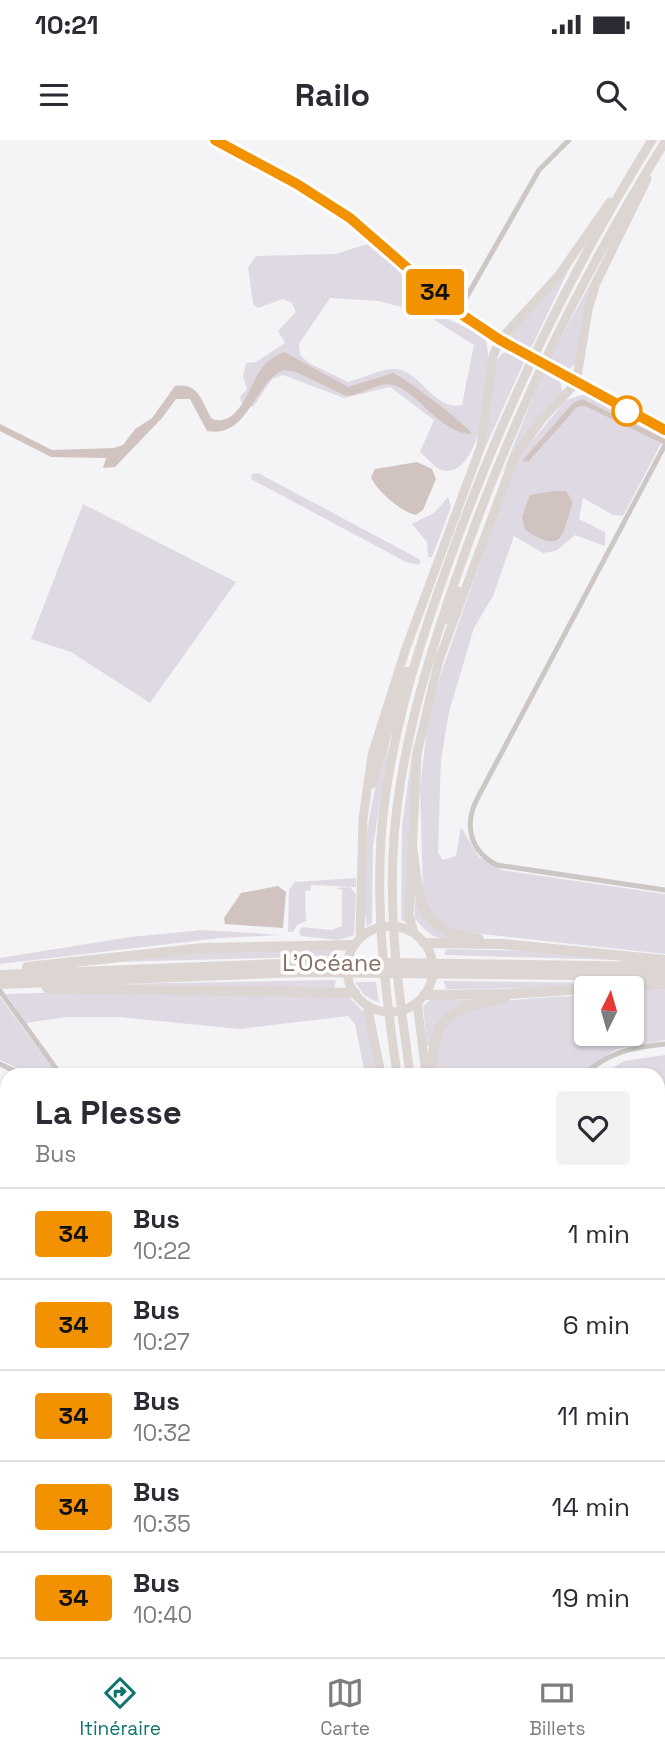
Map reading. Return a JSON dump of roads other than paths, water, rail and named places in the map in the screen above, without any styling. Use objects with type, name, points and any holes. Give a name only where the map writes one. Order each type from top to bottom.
[{"type":"highway","points":[[396,1068],[385,987],[380,895],[381,838],[394,743],[415,659],[483,468],[528,365],[617,197],[652,140]]},
{"type":"highway","points":[[409,1068],[397,986],[392,877],[401,777],[424,675],[465,553],[506,444],[545,356],[582,285],[665,142]]},
{"type":"highway","points":[[439,660],[515,456],[542,419],[576,383],[588,310],[596,283],[607,255],[643,190],[651,164]]},
{"type":"highway","points":[[617,197],[604,206],[559,275],[500,340],[493,356],[481,446],[407,648],[372,755],[363,837],[357,941],[347,969],[355,993],[367,1005],[379,1010],[394,1011],[417,1001],[665,984]]},
{"type":"highway","points":[[414,933],[409,915],[417,754],[439,660],[465,568],[465,553]]},
{"type":"highway","points":[[363,837],[379,757],[402,681],[415,659]]},
{"type":"highway","points":[[413,852],[418,898],[431,919],[456,935],[503,944]]},
{"type":"highway","points":[[0,970],[203,948],[357,941],[370,930],[383,926],[402,928],[414,933],[431,956],[433,971],[417,1001],[425,1068]]},
{"type":"highway","points":[[424,943],[503,944],[665,960]]},
{"type":"highway","name":"L’Océane","points":[[2,984],[333,967],[665,967]]},
{"type":"highway","name":"L’Océane","points":[[447,968],[665,976]]},
{"type":"highway","points":[[2,984],[19,989],[355,993]]},
{"type":"highway","points":[[432,1068],[435,1037],[451,1014],[478,1002],[526,997],[536,992]]},
{"type":"highway","points":[[367,1005],[380,1068]]},
{"type":"street","points":[[215,140],[297,184],[350,218],[458,312],[500,340],[665,430]]},
{"type":"street","points":[[458,312],[471,294],[540,170],[569,140]]},
{"type":"street","points":[[665,446],[476,801],[469,828],[477,850],[498,865],[665,890]]},
{"type":"street","points":[[2,984],[56,1068]]},
{"type":"street","points":[[592,1068],[605,1058],[627,1049],[665,1044]]}]
